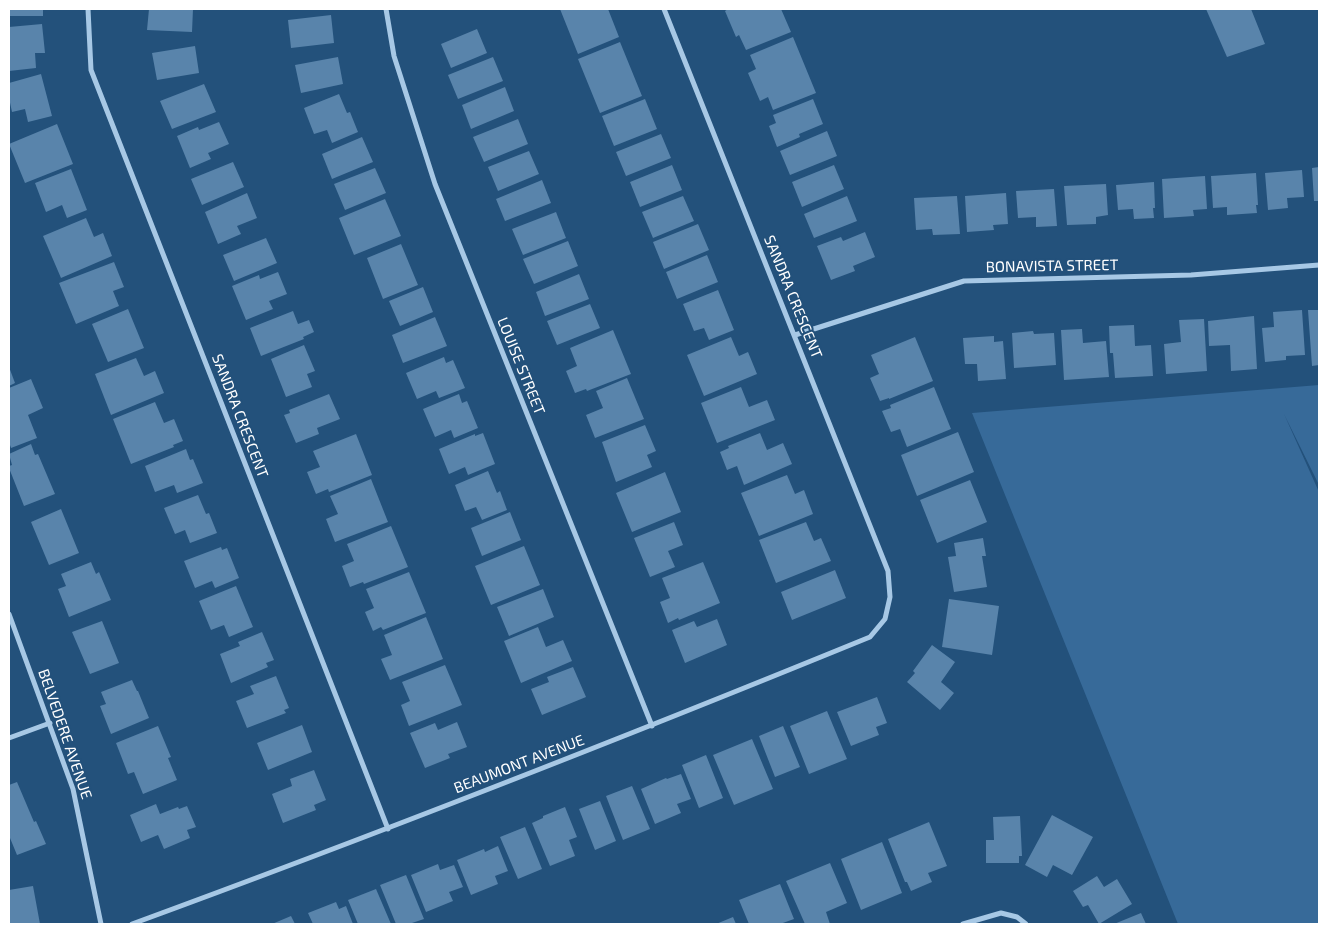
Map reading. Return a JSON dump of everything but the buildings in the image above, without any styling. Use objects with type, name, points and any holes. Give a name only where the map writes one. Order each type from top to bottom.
[{"type":"street","name":"SANDRA CRESCENT","points":[[88,9],[91,70],[388,829]]},
{"type":"street","name":"LOUISE STREET","points":[[386,9],[394,56],[435,184],[652,726]]},
{"type":"street","name":"SANDRA CRESCENT","points":[[664,9],[888,571],[890,597]]},
{"type":"street","name":"BONAVISTA STREET","points":[[794,335],[964,280],[1191,275],[1319,265]]},
{"type":"street","name":"BEAUMONT AVENUE","points":[[132,924],[388,829],[652,726],[870,637],[885,619],[890,597]]},
{"type":"street","name":"BELVEDERE AVENUE","points":[[9,614],[73,789],[101,924]]},
{"type":"street","points":[[9,738],[50,723]]},
{"type":"street","points":[[963,924],[1002,913],[1017,917],[1026,924]]},
{"type":"shaded area","points":[[1319,385],[1319,485],[1284,414],[1319,492],[1319,924],[1178,924],[972,413]]}]
